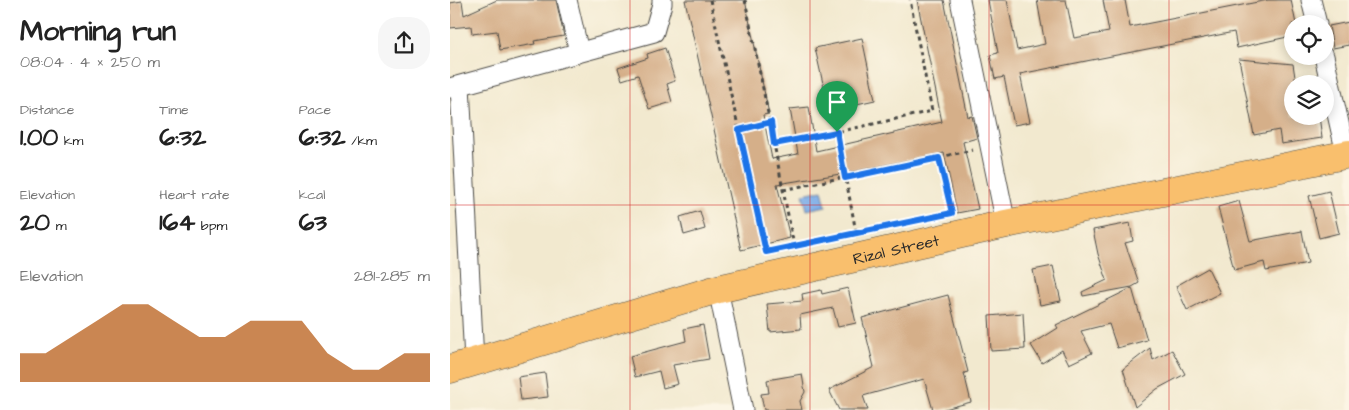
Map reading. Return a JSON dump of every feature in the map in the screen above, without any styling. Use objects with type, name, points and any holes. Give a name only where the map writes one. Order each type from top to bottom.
[{"type":"highway","name":"Rizal Street","points":[[462,365],[718,289],[1006,224],[1347,154]]},
{"type":"street","points":[[567,0],[579,52]]},
{"type":"street","points":[[462,365],[455,86],[654,32],[662,0]]},
{"type":"street","points":[[960,0],[1006,224]]},
{"type":"street","points":[[1311,0],[1315,15]]},
{"type":"street","points":[[1326,65],[1347,154]]},
{"type":"street","points":[[718,289],[743,410]]},
{"type":"path","points":[[710,0],[766,252],[913,220]]},
{"type":"path","points":[[745,0],[771,122],[794,246]]},
{"type":"path","points":[[774,144],[932,111],[910,0]]},
{"type":"path","points":[[739,130],[771,122]]},
{"type":"path","points":[[837,132],[857,238]]},
{"type":"path","points":[[783,190],[990,147]]},
{"type":"path","points":[[939,158],[953,219]]},
{"type":"water","points":[[822,190],[826,206],[807,210],[803,194]]},
{"type":"building","points":[[497,0],[556,0],[564,36],[534,41],[535,44],[500,50],[497,31],[472,34],[471,26],[450,28],[450,3],[462,1],[464,15]]},
{"type":"building","points":[[685,0],[745,0],[769,114],[763,115],[772,159],[798,154],[790,109],[809,107],[816,151],[942,122],[917,0],[944,0],[968,117],[972,116],[977,138],[963,142],[978,209],[957,213],[944,153],[847,173],[777,184],[790,238],[741,250]]},
{"type":"building","points":[[988,0],[1007,0],[1017,50],[1045,44],[1037,0],[1066,0],[1074,38],[1109,32],[1103,0],[1125,0],[1130,27],[1268,0],[1291,0],[1294,15],[1284,15],[1284,38],[1237,48],[1234,32],[1020,74],[1030,122],[1014,125],[1004,77],[995,79],[990,55],[998,53]]},
{"type":"building","points":[[1349,22],[1349,45],[1334,48],[1334,25]]},
{"type":"building","points":[[862,38],[875,100],[829,110],[815,48]]},
{"type":"building","points":[[665,48],[675,81],[667,84],[672,102],[649,109],[638,75],[622,80],[618,68],[648,58],[647,54]]},
{"type":"building","points":[[1239,59],[1293,65],[1295,75],[1284,75],[1284,125],[1320,125],[1322,138],[1281,144],[1279,130],[1254,135]]},
{"type":"building","points":[[1329,191],[1339,233],[1319,238],[1309,196]]},
{"type":"building","points":[[1239,201],[1250,241],[1302,231],[1308,263],[1266,271],[1264,262],[1234,270],[1218,207]]},
{"type":"building","points":[[700,211],[705,229],[684,235],[680,217]]},
{"type":"building","points":[[1130,223],[1133,241],[1125,243],[1139,283],[1132,287],[1083,296],[1082,292],[1107,280],[1098,254],[1093,230]]},
{"type":"building","points":[[1053,266],[1061,301],[1040,305],[1033,270]]},
{"type":"building","points":[[1208,268],[1220,293],[1187,310],[1176,286]]},
{"type":"building","points":[[848,288],[856,323],[838,327],[833,308],[800,315],[801,329],[770,332],[767,304],[803,301],[802,294],[821,290],[822,294]]},
{"type":"building","points":[[1132,288],[1147,340],[1117,348],[1109,324],[1081,331],[1092,353],[1069,364],[1062,350],[1042,363],[1031,345],[1058,328],[1056,325]]},
{"type":"building","points":[[948,295],[968,372],[964,373],[971,402],[941,410],[933,410],[924,379],[863,396],[868,410],[839,410],[829,390],[874,367],[862,318]]},
{"type":"building","points":[[1023,313],[1025,349],[991,351],[989,316]]},
{"type":"building","points":[[703,325],[709,359],[673,365],[678,384],[663,388],[659,371],[635,377],[630,356],[686,341],[684,329]]},
{"type":"building","points":[[1150,348],[1153,360],[1172,350],[1185,374],[1157,389],[1135,407],[1123,369]]},
{"type":"building","points":[[545,373],[548,397],[521,400],[518,377]]},
{"type":"building","points":[[802,374],[805,392],[800,401],[802,410],[764,410],[761,394],[769,393],[767,380]]},
{"type":"route","points":[[771,122],[774,144],[837,132],[845,178],[939,158],[952,213],[766,252],[739,130],[771,122]]}]
